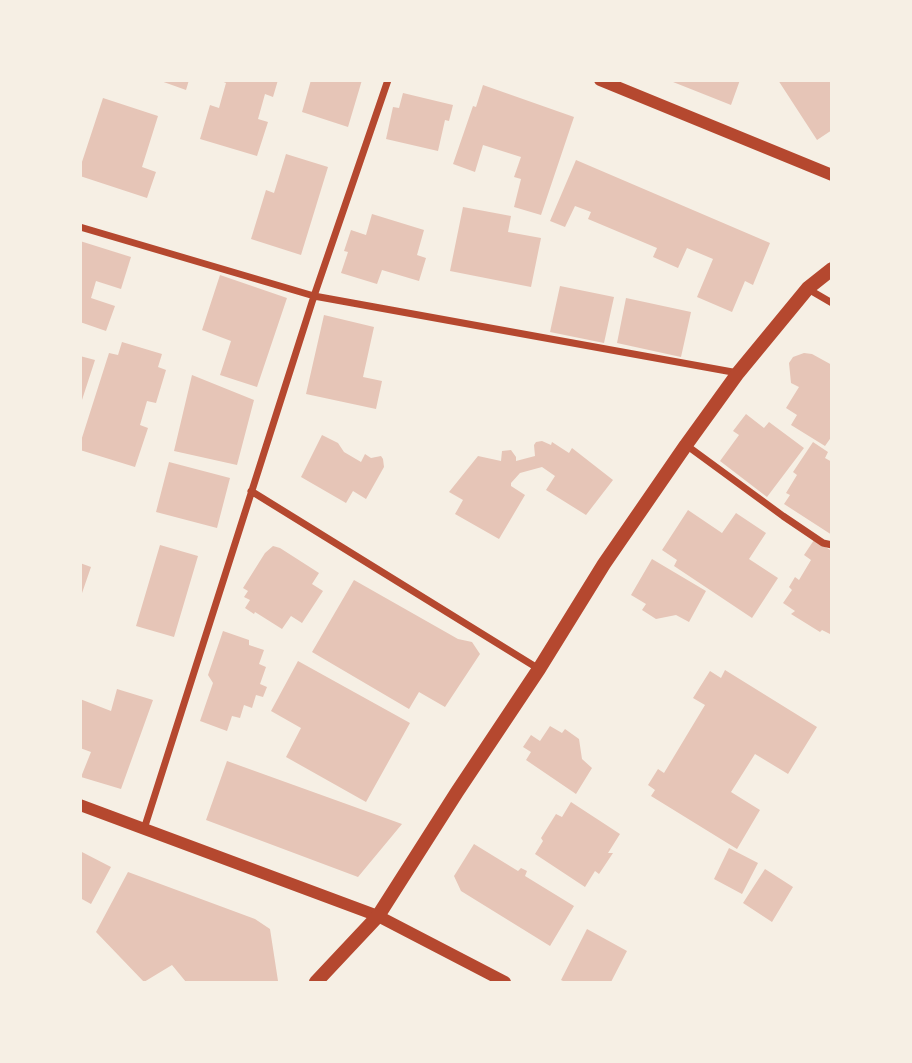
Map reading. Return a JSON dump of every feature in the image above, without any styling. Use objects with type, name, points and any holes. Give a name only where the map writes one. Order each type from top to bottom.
[{"type":"main road","points":[[316,982],[378,916],[604,564],[686,444],[738,373],[808,288],[831,269]]},
{"type":"street","points":[[144,829],[314,296],[388,80]]},
{"type":"street","points":[[600,80],[831,175]]},
{"type":"street","points":[[80,226],[314,296],[738,373]]},
{"type":"street","points":[[808,288],[831,303]]},
{"type":"street","points":[[686,444],[783,516],[831,545]]},
{"type":"street","points":[[251,491],[539,669]]},
{"type":"street","points":[[80,805],[378,916],[505,982]]},
{"type":"building","points":[[158,80],[189,80],[186,90]]},
{"type":"building","points":[[219,80],[278,80],[273,97],[265,94],[258,119],[268,122],[257,156],[200,139],[210,105],[219,108],[226,83]]},
{"type":"building","points":[[311,80],[362,80],[348,127],[302,112]]},
{"type":"building","points":[[668,80],[740,80],[731,105]]},
{"type":"building","points":[[778,80],[832,80],[832,130],[817,140]]},
{"type":"building","points":[[483,85],[574,117],[541,215],[514,207],[521,179],[514,177],[521,157],[483,145],[475,172],[453,164]]},
{"type":"building","points":[[403,93],[453,105],[449,121],[445,120],[438,151],[386,139],[393,107],[399,108]]},
{"type":"building","points":[[103,98],[158,116],[142,167],[156,172],[147,198],[80,176],[80,168]]},
{"type":"building","points":[[286,154],[328,167],[301,255],[251,239],[266,190],[274,193]]},
{"type":"building","points":[[576,160],[770,243],[753,285],[745,281],[732,312],[697,297],[713,259],[687,248],[678,268],[653,257],[657,248],[588,219],[591,212],[575,206],[565,227],[550,221]]},
{"type":"building","points":[[463,207],[511,216],[508,232],[541,238],[531,287],[450,271]]},
{"type":"building","points":[[372,214],[424,230],[417,255],[426,258],[419,281],[382,270],[377,284],[341,273],[351,230],[366,235]]},
{"type":"building","points":[[80,241],[131,257],[121,289],[96,281],[91,298],[115,306],[106,331],[80,322]]},
{"type":"building","points":[[220,275],[287,298],[257,387],[220,375],[231,341],[202,330]]},
{"type":"building","points":[[560,286],[614,297],[604,343],[550,332]]},
{"type":"building","points":[[626,298],[691,312],[681,357],[617,343]]},
{"type":"building","points":[[324,315],[374,327],[363,377],[382,381],[376,409],[306,394]]},
{"type":"building","points":[[122,342],[162,354],[158,367],[166,370],[156,403],[147,401],[140,425],[148,428],[135,467],[80,450],[109,353],[118,355]]},
{"type":"building","points":[[804,353],[812,354],[832,365],[832,436],[825,446],[791,425],[797,415],[786,408],[799,387],[791,383],[789,363],[793,357]]},
{"type":"building","points":[[80,356],[95,360],[81,403],[80,403]]},
{"type":"building","points":[[192,375],[254,400],[237,465],[174,451]]},
{"type":"building","points":[[746,414],[764,428],[769,422],[804,448],[767,497],[720,461],[739,435],[733,431]]},
{"type":"building","points":[[322,435],[338,443],[344,452],[361,462],[365,454],[371,458],[381,456],[384,467],[366,499],[353,491],[346,503],[301,477]]},
{"type":"building","points":[[542,441],[551,445],[552,442],[569,453],[572,448],[613,480],[586,515],[546,490],[555,476],[542,467],[520,473],[511,483],[511,486],[525,495],[499,539],[455,514],[463,500],[449,492],[478,456],[501,461],[502,451],[511,450],[516,461],[535,456],[534,445]]},
{"type":"building","points":[[813,442],[828,452],[825,458],[832,462],[832,535],[784,504],[790,495],[786,493],[797,475],[793,472]]},
{"type":"building","points":[[169,462],[230,478],[217,528],[156,512]]},
{"type":"building","points":[[688,510],[722,533],[736,513],[766,533],[749,559],[778,578],[752,618],[674,566],[677,560],[662,550]]},
{"type":"building","points":[[814,540],[832,551],[832,635],[822,630],[820,632],[791,614],[795,611],[783,603],[792,590],[789,587],[795,577],[799,580],[811,560],[804,555]]},
{"type":"building","points":[[160,545],[198,556],[174,637],[136,626]]},
{"type":"building","points":[[273,546],[319,573],[312,584],[323,591],[302,623],[291,616],[282,629],[245,608],[250,600],[244,597],[248,591],[243,588],[265,553]]},
{"type":"building","points":[[652,559],[706,591],[689,622],[676,615],[656,619],[642,610],[646,604],[631,595]]},
{"type":"building","points":[[80,563],[91,567],[81,596],[80,596]]},
{"type":"building","points":[[354,580],[458,639],[472,642],[480,654],[445,707],[419,692],[409,709],[312,652]]},
{"type":"building","points":[[223,631],[249,640],[249,645],[264,650],[259,664],[266,667],[260,684],[267,687],[263,697],[256,695],[252,708],[244,705],[240,718],[232,716],[227,731],[200,721],[213,683],[208,675]]},
{"type":"building","points":[[298,661],[410,723],[366,802],[286,757],[301,728],[271,711]]},
{"type":"building","points":[[725,670],[817,727],[788,774],[755,754],[731,792],[760,810],[737,849],[651,796],[655,790],[648,785],[658,769],[664,773],[705,705],[693,698],[710,671],[721,678]]},
{"type":"building","points":[[117,689],[153,700],[121,789],[81,777],[91,752],[80,748],[80,699],[111,711]]},
{"type":"building","points":[[550,726],[562,733],[565,729],[579,739],[582,759],[592,768],[576,794],[526,760],[531,752],[523,747],[531,735],[540,741]]},
{"type":"building","points":[[227,761],[402,824],[358,877],[206,820]]},
{"type":"building","points":[[571,802],[620,834],[608,853],[613,853],[599,874],[595,871],[585,887],[535,854],[543,841],[541,838],[556,814],[562,817]]},
{"type":"building","points":[[474,844],[518,871],[521,868],[527,871],[525,876],[574,906],[550,946],[461,891],[454,876]]},
{"type":"building","points":[[729,848],[758,863],[742,894],[714,879]]},
{"type":"building","points":[[80,851],[111,867],[91,904],[80,898]]},
{"type":"building","points":[[765,869],[793,887],[772,922],[743,903]]},
{"type":"building","points":[[128,872],[255,919],[270,929],[278,981],[186,982],[172,965],[144,982],[96,932]]},
{"type":"building","points":[[587,929],[627,951],[611,982],[561,980]]}]
